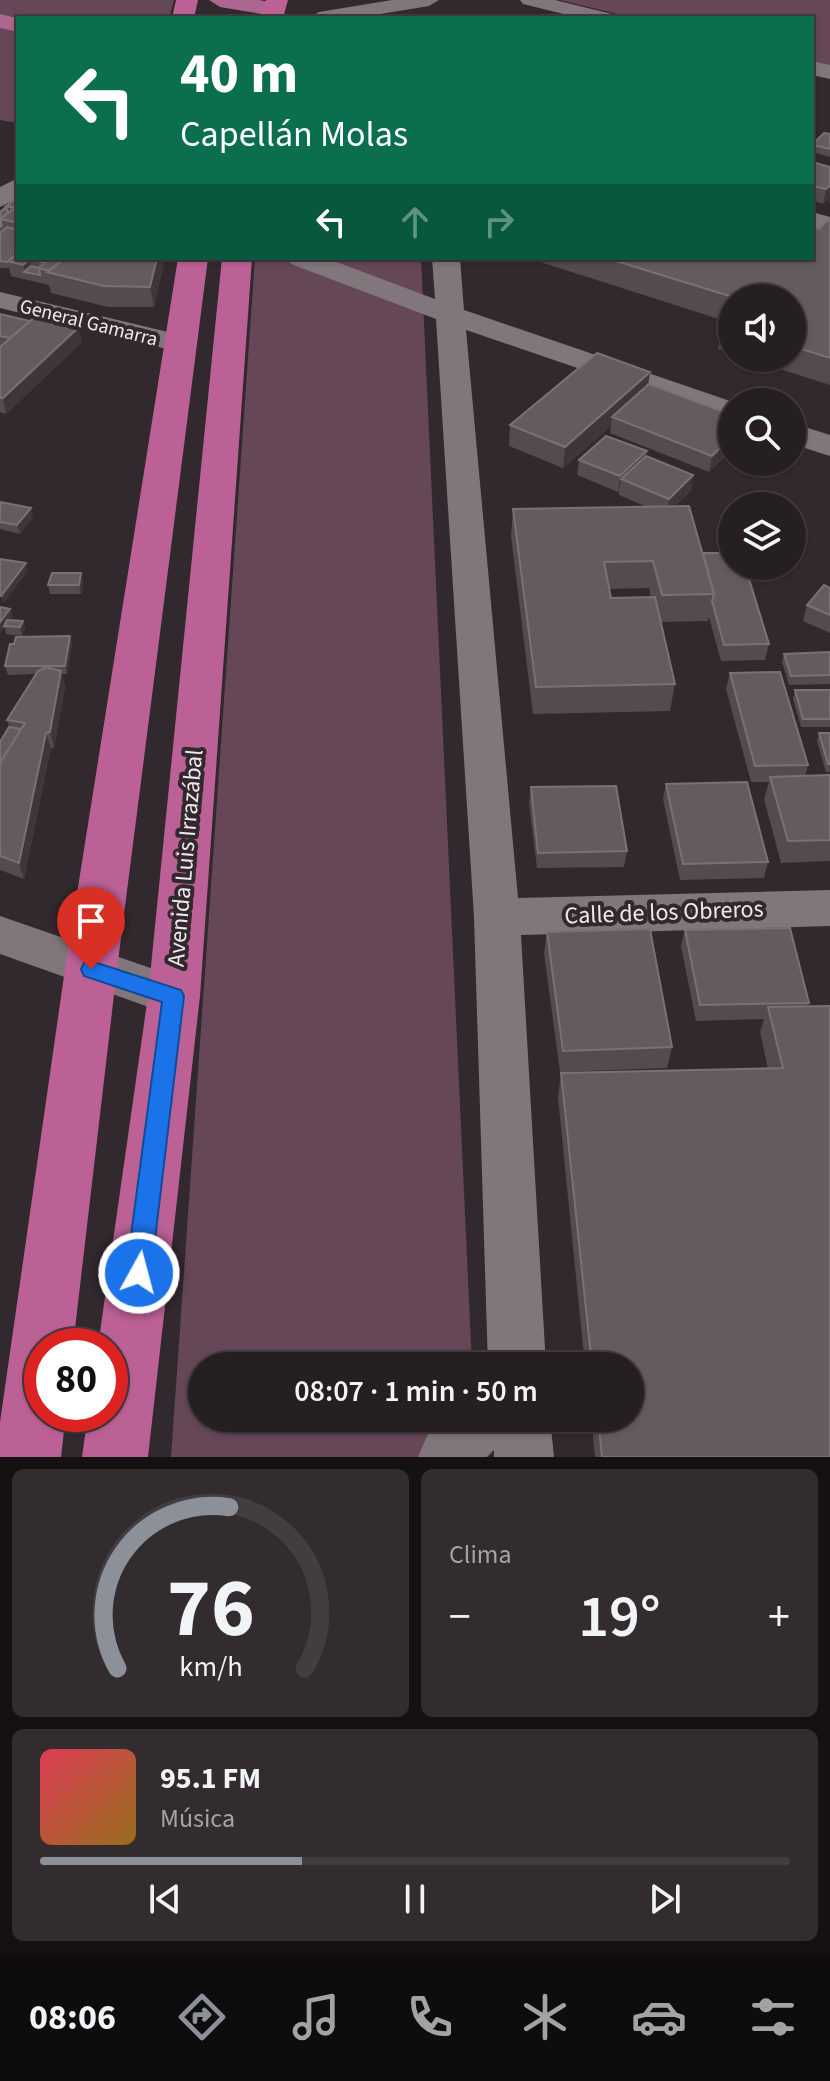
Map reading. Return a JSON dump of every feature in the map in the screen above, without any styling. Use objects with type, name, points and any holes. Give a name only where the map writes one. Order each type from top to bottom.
[{"type":"highway","points":[[44,1328],[91,969],[193,260]]},
{"type":"highway","name":"Avenida Luis Irrazábal","points":[[115,1457],[174,996],[237,260]]},
{"type":"highway","points":[[28,1457],[31,1432]]},
{"type":"main road","points":[[220,0],[274,9]]},
{"type":"street","points":[[332,16],[432,0]]},
{"type":"street","points":[[530,0],[597,16]]},
{"type":"street","points":[[306,260],[449,314],[718,407]]},
{"type":"street","points":[[446,260],[497,917],[516,1352]]},
{"type":"street","name":"General Gamarra","points":[[0,300],[179,343]]},
{"type":"street","points":[[806,438],[830,446]]},
{"type":"street","name":"Calle de los Obreros","points":[[497,917],[830,908]]},
{"type":"street","points":[[0,935],[174,996]]},
{"type":"street","points":[[448,1457],[470,1432]]},
{"type":"street","points":[[522,1432],[524,1457]]},
{"type":"shaded area","points":[[0,0],[174,0],[170,16],[16,18],[0,14]]},
{"type":"shaded area","points":[[560,0],[830,0],[830,65],[814,61],[814,16],[626,16]]},
{"type":"shaded area","points":[[0,22],[16,26],[16,123],[0,120]]},
{"type":"shaded area","points":[[255,260],[421,260],[471,1352],[188,1352],[188,1432],[475,1432],[476,1457],[171,1457]]},
{"type":"building","points":[[824,133],[830,134],[830,149],[814,143]]},
{"type":"building","points":[[814,163],[830,167],[830,186],[826,189],[814,186]]},
{"type":"building","points":[[16,199],[16,223],[0,219],[15,208],[6,206]]},
{"type":"building","points":[[6,207],[8,213],[0,219],[0,212]]},
{"type":"building","points":[[830,218],[830,358],[806,350],[806,284],[718,284],[718,292],[612,260],[814,260],[814,228],[819,229]]},
{"type":"building","points":[[7,227],[16,229],[16,254],[7,262],[0,261],[0,233]]},
{"type":"building","points":[[16,255],[16,260],[29,260],[23,265],[8,261]]},
{"type":"building","points":[[34,260],[63,260],[49,271],[38,268],[45,263]]},
{"type":"building","points":[[62,260],[157,260],[150,287],[104,286],[47,272]]},
{"type":"building","points":[[31,266],[39,268],[40,275],[24,272]]},
{"type":"building","points":[[0,314],[30,321],[10,338],[0,336]]},
{"type":"building","points":[[36,316],[79,327],[0,398],[0,347]]},
{"type":"building","points":[[597,353],[650,372],[565,447],[510,425]]},
{"type":"building","points":[[649,384],[718,410],[718,450],[712,456],[612,417]]},
{"type":"building","points":[[606,436],[647,451],[620,476],[579,460]]},
{"type":"building","points":[[646,456],[693,475],[669,499],[621,479]]},
{"type":"building","points":[[0,502],[31,508],[17,525],[0,522]]},
{"type":"building","points":[[689,506],[714,594],[662,595],[653,561],[604,562],[611,598],[655,597],[675,684],[536,687],[513,509]]},
{"type":"building","points":[[703,553],[718,553],[718,580],[749,580],[769,644],[724,645],[712,601],[714,594]]},
{"type":"building","points":[[0,559],[26,563],[1,596],[0,596]]},
{"type":"building","points":[[52,573],[81,573],[79,585],[48,585]]},
{"type":"building","points":[[824,585],[830,588],[830,615],[807,605]]},
{"type":"building","points":[[0,607],[10,609],[0,622]]},
{"type":"building","points":[[7,620],[23,621],[20,627],[4,626]]},
{"type":"building","points":[[70,636],[65,666],[5,666],[10,644],[14,644],[16,637]]},
{"type":"building","points":[[830,652],[830,675],[791,676],[784,654]]},
{"type":"building","points":[[46,667],[61,671],[19,863],[0,856],[0,763],[25,723],[7,720],[38,671]]},
{"type":"building","points":[[780,672],[808,765],[755,766],[730,673]]},
{"type":"building","points":[[795,690],[830,690],[830,719],[803,719]]},
{"type":"building","points":[[9,727],[21,729],[0,763],[0,742]]},
{"type":"building","points":[[819,733],[830,733],[830,764],[828,764]]},
{"type":"building","points":[[830,775],[830,840],[788,841],[770,777]]},
{"type":"building","points":[[747,782],[768,862],[683,864],[666,784]]},
{"type":"building","points":[[616,786],[627,851],[538,853],[531,787]]},
{"type":"building","points":[[790,928],[809,1003],[700,1005],[685,930]]},
{"type":"building","points":[[650,929],[672,1047],[563,1051],[547,932]]},
{"type":"building","points":[[830,1006],[830,1457],[602,1457],[599,1432],[644,1432],[644,1352],[591,1352],[561,1073],[783,1068],[768,1007]]},
{"type":"route","points":[[91,969],[174,996],[139,1273]]}]
